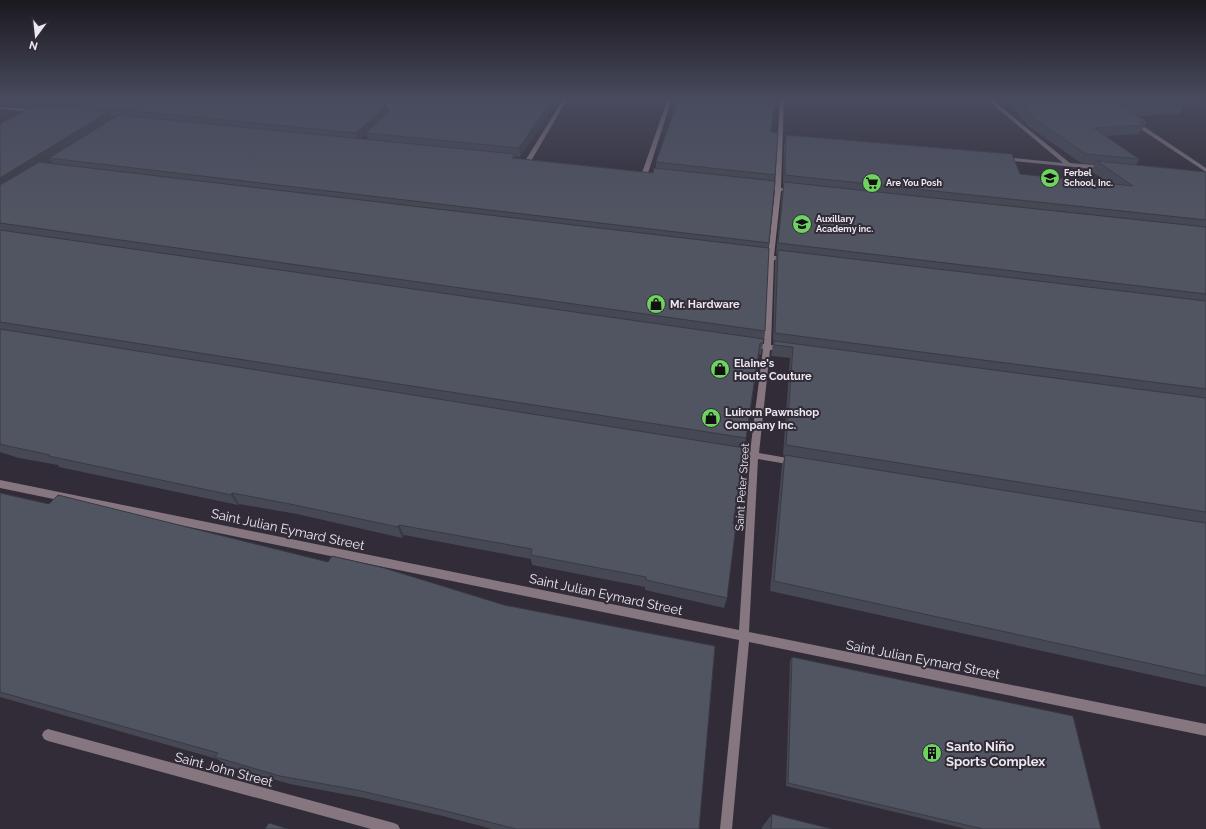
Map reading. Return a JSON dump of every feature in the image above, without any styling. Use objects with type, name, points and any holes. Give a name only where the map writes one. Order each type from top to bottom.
[{"type":"street","points":[[528,161],[543,137]]},
{"type":"street","points":[[645,174],[657,137]]},
{"type":"street","name":"Saint Peter Street","points":[[726,829],[744,637],[754,456],[767,347],[771,258],[783,137]]},
{"type":"street","points":[[1034,137],[1069,165]]},
{"type":"street","points":[[1156,137],[1206,170]]},
{"type":"street","points":[[998,159],[1107,168]]},
{"type":"street","points":[[521,161],[536,162]]},
{"type":"street","points":[[637,173],[652,174]]},
{"type":"street","points":[[757,187],[800,191]]},
{"type":"street","points":[[750,255],[796,260]]},
{"type":"street","points":[[744,343],[793,350]]},
{"type":"street","points":[[723,451],[802,464]]},
{"type":"street","name":"Saint Julian Eymard Street","points":[[0,484],[744,637],[1206,730]]},
{"type":"street","name":"Saint John Street","points":[[48,735],[394,829]]},
{"type":"building","points":[[0,137],[68,137],[0,178]]},
{"type":"building","points":[[84,137],[339,137],[515,154],[512,158],[653,173],[654,168],[775,181],[769,243],[49,158]]},
{"type":"building","points":[[404,137],[527,137],[519,148]]},
{"type":"building","points":[[665,137],[778,137],[775,175],[656,162]]},
{"type":"building","points":[[786,137],[806,137],[1012,154],[1020,174],[1133,186],[1097,161],[1206,172],[1206,220],[785,175]]},
{"type":"building","points":[[1061,137],[1107,137],[1139,159],[1086,154]]},
{"type":"building","points":[[39,162],[769,248],[765,331],[0,223],[0,185]]},
{"type":"building","points":[[784,182],[1206,227],[1206,294],[778,243]]},
{"type":"building","points":[[0,230],[764,339],[763,343],[760,343],[746,438],[0,322]]},
{"type":"building","points":[[778,250],[1206,301],[1206,389],[775,333]]},
{"type":"building","points":[[0,329],[745,448],[733,524],[736,525],[727,598],[646,580],[646,577],[531,555],[532,549],[399,525],[398,527],[232,493],[231,495],[0,444]]},
{"type":"building","points":[[774,341],[1206,398],[1206,512],[786,445],[793,347],[774,345]]},
{"type":"building","points":[[785,455],[1206,523],[1206,676],[774,581]]},
{"type":"building","points":[[0,493],[49,504],[58,495],[328,562],[332,556],[384,568],[504,605],[715,646],[699,829],[516,829],[357,790],[280,776],[215,757],[218,753],[0,692]]},
{"type":"building","name":"Santo Niño Sports Complex","points":[[792,657],[1073,716],[1101,829],[983,829],[788,783]]},
{"type":"building","points":[[772,814],[832,829],[771,829]]},
{"type":"building","points":[[269,823],[288,829],[265,829]]},
{"type":"place","name":"Ferbel School, Inc.","points":[[1050,178]]},
{"type":"place","name":"Are You Posh","points":[[872,183]]},
{"type":"place","name":"Auxillary Academy inc.","points":[[802,224]]},
{"type":"place","name":"Mr. Hardware","points":[[656,304]]},
{"type":"place","name":"Elaine's Houte Couture","points":[[720,369]]},
{"type":"place","name":"Luirom Pawnshop Company Inc.","points":[[711,418]]},
{"type":"place","name":"Santo Niño Sports Complex","points":[[932,753]]}]
